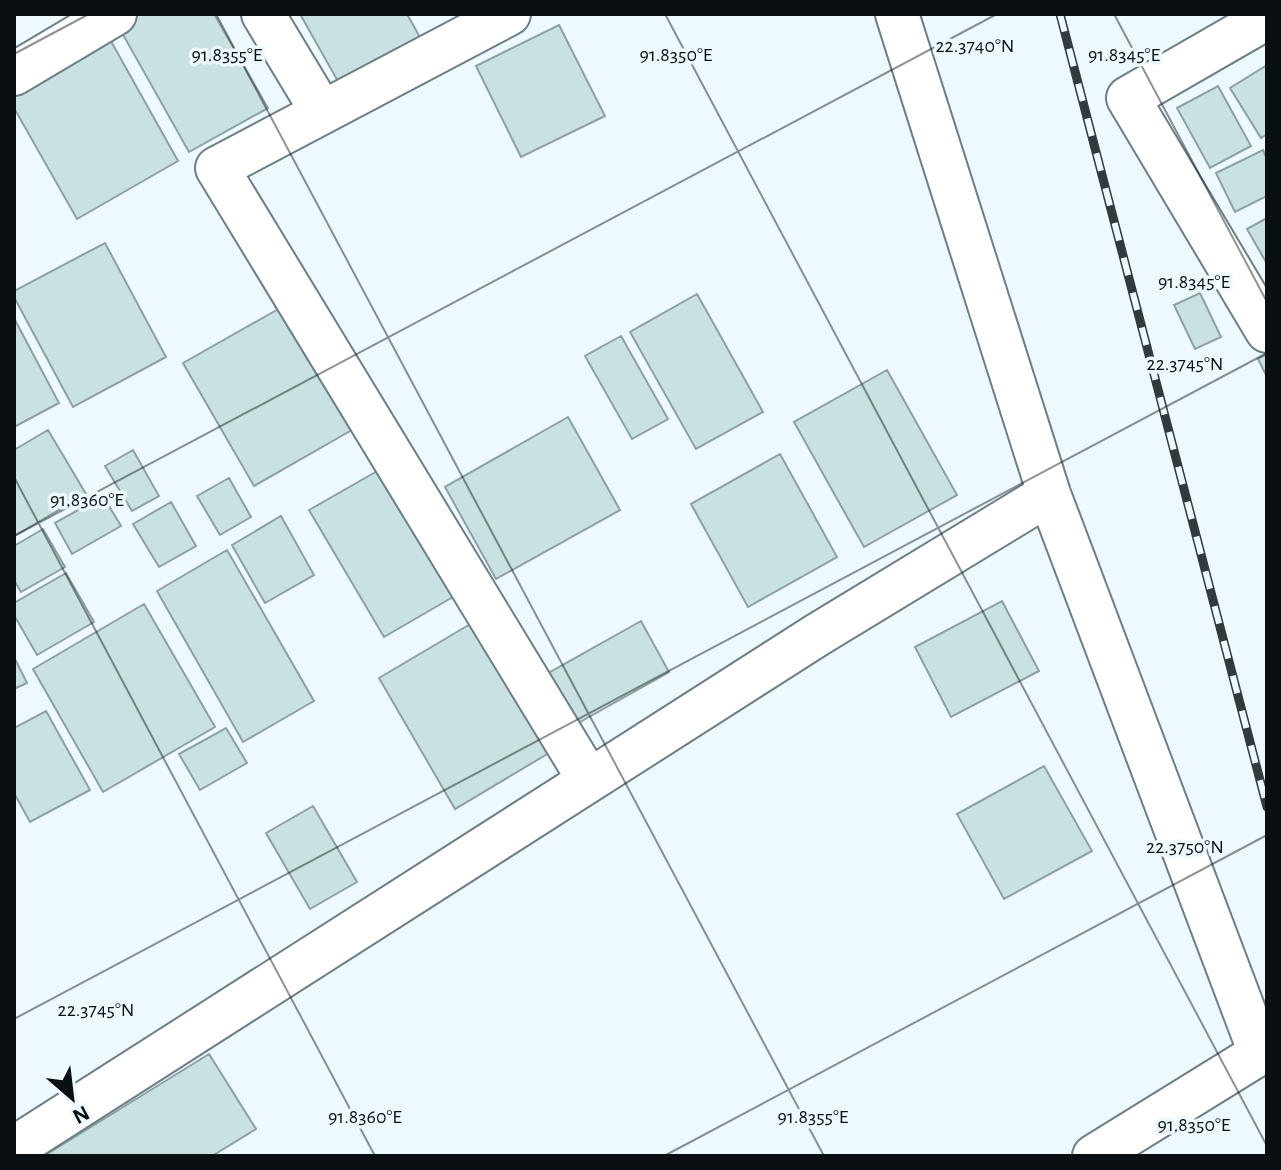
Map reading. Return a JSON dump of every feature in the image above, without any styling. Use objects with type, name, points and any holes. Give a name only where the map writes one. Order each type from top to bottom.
[{"type":"street","points":[[14,74],[115,14]]},
{"type":"street","points":[[263,14],[322,112]]},
{"type":"street","points":[[509,14],[217,168],[589,780]]},
{"type":"street","points":[[897,14],[1049,494],[1263,1051],[1094,1156]]},
{"type":"street","points":[[1267,18],[1128,98],[1267,331]]},
{"type":"street","points":[[14,1148],[817,635],[1049,494]]},
{"type":"building","points":[[135,14],[214,14],[268,108],[189,152],[117,24]]},
{"type":"building","points":[[300,14],[407,14],[421,39],[340,85]]},
{"type":"building","points":[[559,25],[605,116],[521,157],[476,66]]},
{"type":"building","points":[[107,34],[178,161],[77,219],[14,108],[14,87]]},
{"type":"building","points":[[1267,65],[1267,134],[1261,138],[1230,88]]},
{"type":"building","points":[[1218,86],[1251,146],[1210,168],[1177,108]]},
{"type":"building","points":[[1263,150],[1267,159],[1267,196],[1235,212],[1216,173]]},
{"type":"building","points":[[1267,218],[1267,264],[1247,229]]},
{"type":"building","points":[[105,243],[166,357],[73,407],[14,297],[14,291]]},
{"type":"building","points":[[1200,293],[1221,337],[1195,349],[1174,305]]},
{"type":"building","points":[[697,294],[763,412],[696,449],[630,332]]},
{"type":"building","points":[[282,307],[352,430],[254,486],[183,363]]},
{"type":"building","points":[[14,318],[59,403],[14,427]]},
{"type":"building","points":[[621,336],[668,419],[632,439],[585,356]]},
{"type":"building","points":[[1267,354],[1267,377],[1258,359]]},
{"type":"building","points":[[887,370],[957,495],[864,547],[794,422]]},
{"type":"building","points":[[568,417],[620,510],[496,579],[445,487]]},
{"type":"building","points":[[48,430],[86,494],[16,535],[14,450]]},
{"type":"building","points":[[133,450],[159,496],[132,511],[105,466]]},
{"type":"building","points":[[780,454],[837,557],[748,607],[691,504]]},
{"type":"building","points":[[379,470],[453,597],[384,637],[309,510]]},
{"type":"building","points":[[229,478],[251,517],[220,535],[197,496]]},
{"type":"building","points":[[103,496],[121,526],[72,554],[55,523]]},
{"type":"building","points":[[171,502],[196,546],[159,567],[133,524]]},
{"type":"building","points":[[281,516],[314,575],[265,603],[232,545]]},
{"type":"building","points":[[43,529],[65,567],[21,592],[14,580],[14,546]]},
{"type":"building","points":[[227,550],[314,701],[243,742],[157,591]]},
{"type":"building","points":[[66,573],[94,622],[37,655],[14,615],[14,603]]},
{"type":"building","points":[[1002,601],[1039,671],[951,717],[915,647]]},
{"type":"building","points":[[144,604],[215,727],[103,792],[33,669]]},
{"type":"building","points":[[641,621],[669,672],[573,726],[545,675]]},
{"type":"building","points":[[472,623],[549,753],[455,809],[379,678]]},
{"type":"building","points":[[14,657],[27,683],[14,689]]},
{"type":"building","points":[[46,711],[90,790],[30,822],[14,793],[14,728]]},
{"type":"building","points":[[226,728],[247,763],[200,790],[179,754]]},
{"type":"building","points":[[1044,766],[1092,851],[1004,899],[957,814]]},
{"type":"building","points":[[313,806],[357,882],[310,909],[266,833]]},
{"type":"building","points":[[209,1054],[256,1129],[212,1156],[44,1156]]},
{"type":"railway","points":[[1060,14],[1267,807]]}]
